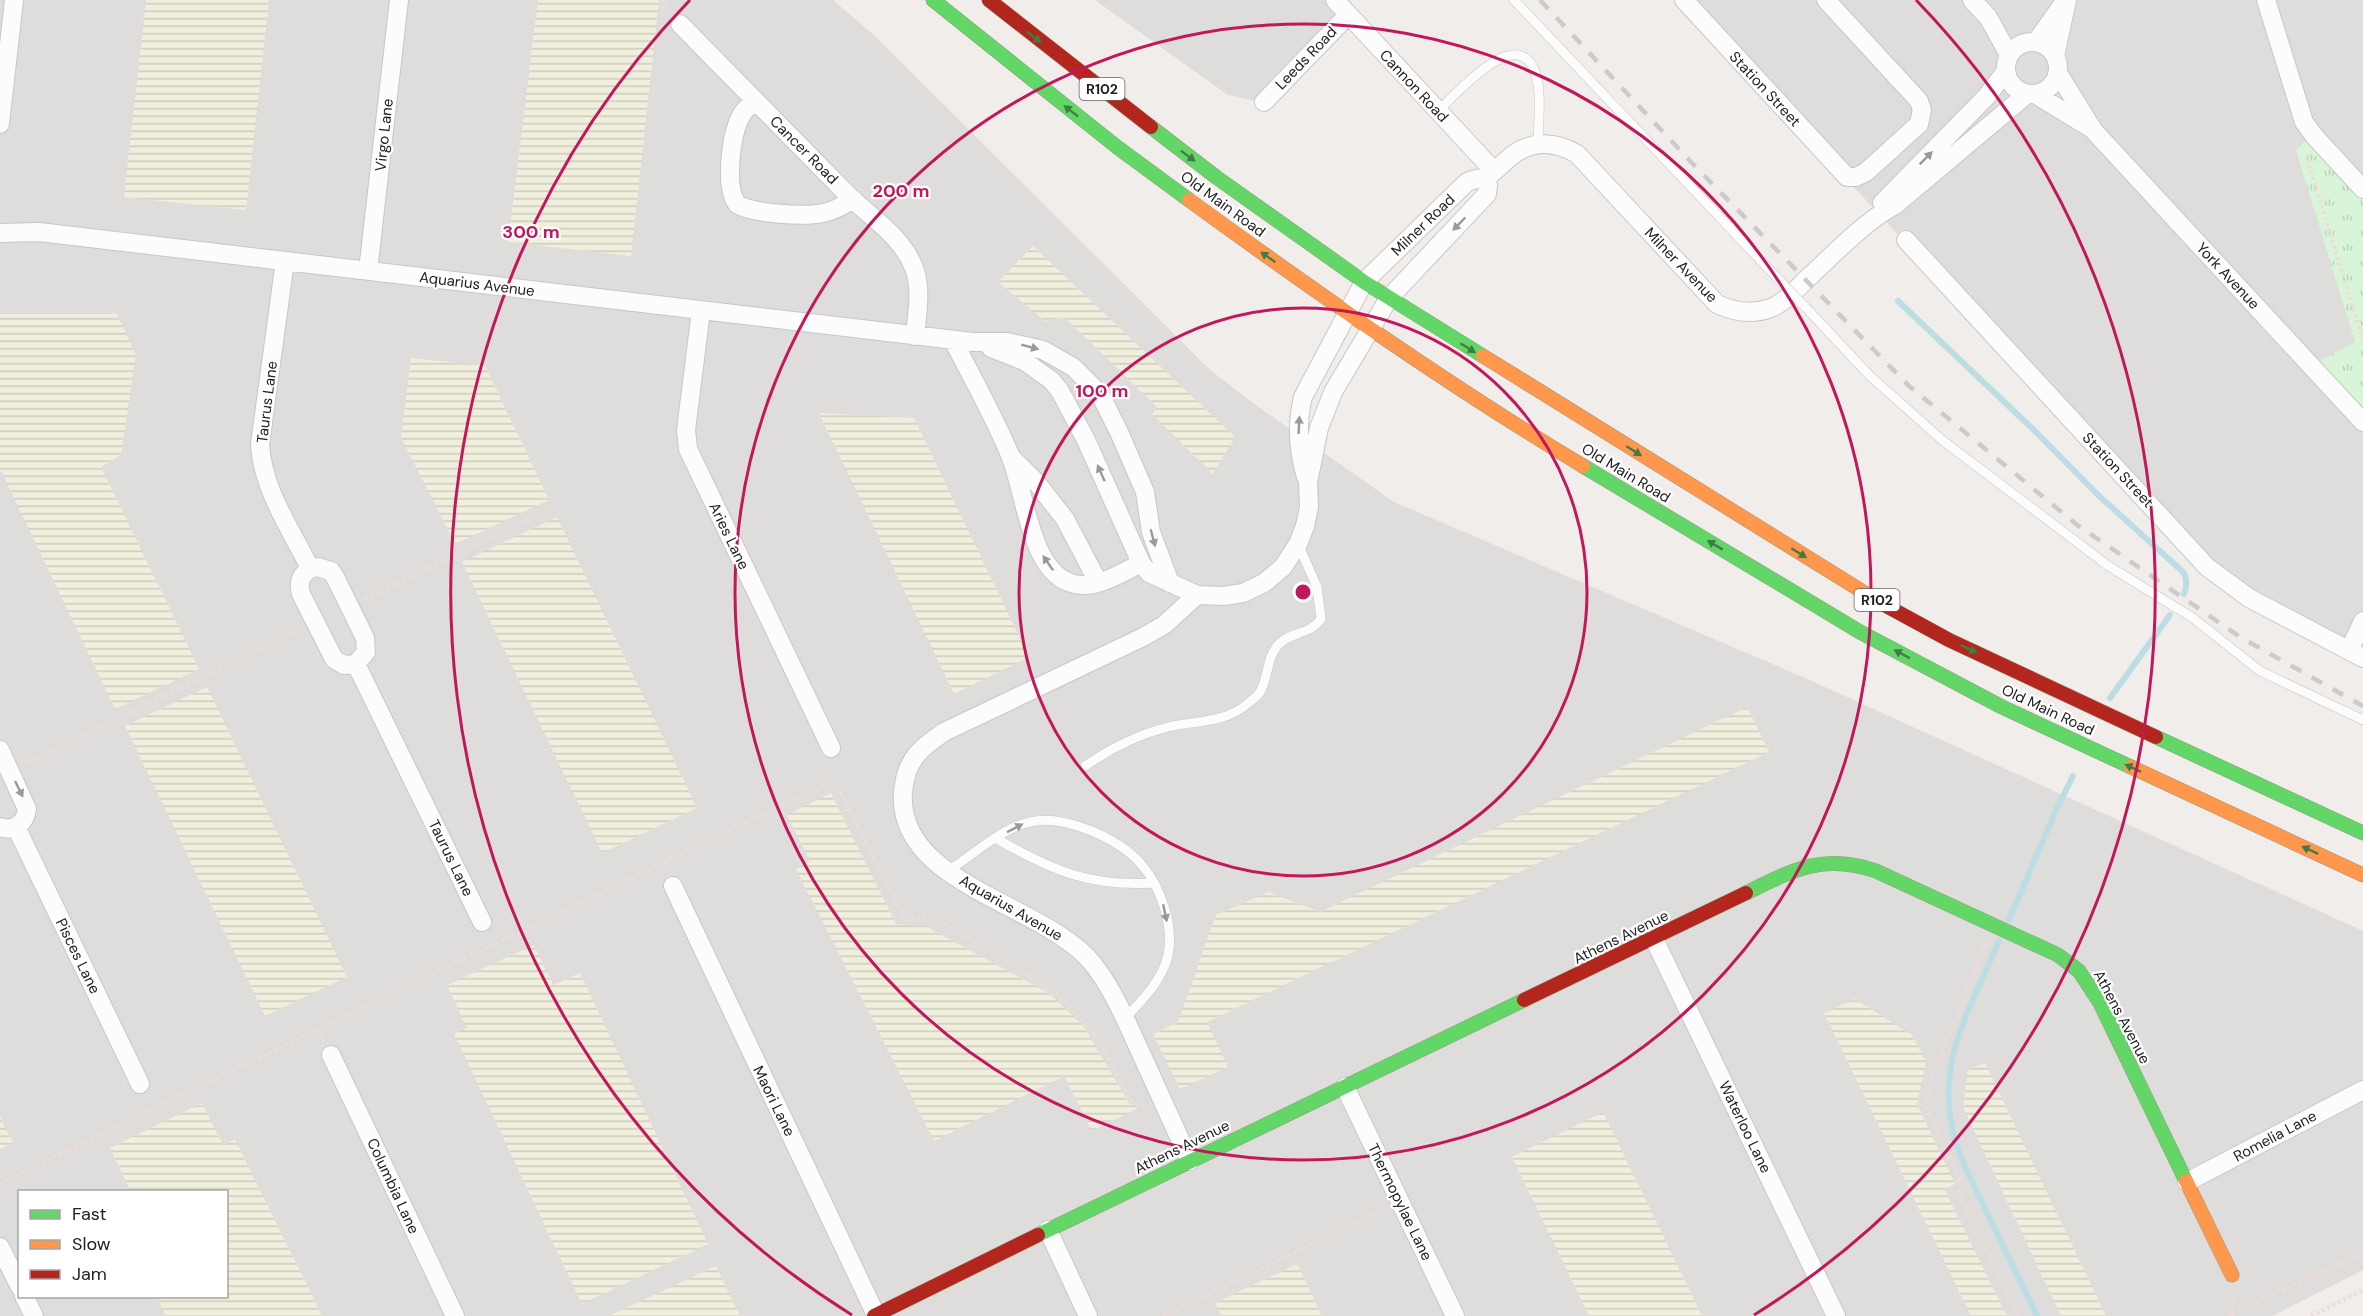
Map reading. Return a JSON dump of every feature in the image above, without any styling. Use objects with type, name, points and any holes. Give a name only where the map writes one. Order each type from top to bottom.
[{"type":"main road","name":"Old Main Road","points":[[933,0],[1117,147],[1262,253],[1510,422],[1860,632],[2001,707],[2363,875]]},
{"type":"main road","name":"Old Main Road","points":[[988,0],[1216,177],[1364,282],[1859,591],[1949,640],[2363,833]]},
{"type":"main road","name":"Athens Avenue","points":[[875,1315],[1794,870],[1826,861],[1858,864],[2058,955],[2079,971],[2100,1003],[2232,1275]]},
{"type":"street","points":[[0,124],[15,0]]},
{"type":"street","name":"Virgo Lane","points":[[368,271],[399,0]]},
{"type":"street","name":"Cannon Road","points":[[1335,0],[1438,111],[1490,174]]},
{"type":"street","name":"Station Street","points":[[1684,0],[1847,177],[1856,177],[1866,172],[1919,124],[1922,110],[1916,97],[1826,0]]},
{"type":"street","points":[[1972,0],[1988,17],[2032,42],[2044,45],[2056,65]]},
{"type":"street","points":[[1988,17],[2007,63],[2013,86],[2031,94],[2050,87],[2056,65],[2066,0]]},
{"type":"street","points":[[2007,63],[2014,49],[2032,42],[2066,0]]},
{"type":"street","points":[[2266,0],[2304,122],[2363,189]]},
{"type":"street","name":"Leeds Road","points":[[1264,102],[1348,15]]},
{"type":"street","name":"Cancer Road","points":[[680,24],[853,199],[900,242],[914,267],[919,295],[915,336]]},
{"type":"street","name":"Milner Avenue","points":[[1538,144],[1560,146],[1577,154],[1717,304],[1740,312],[1762,311],[1781,303],[1873,217],[1885,199],[1988,96],[2007,63]]},
{"type":"street","name":"York Avenue","points":[[2056,65],[2093,130],[2363,422]]},
{"type":"street","name":"York Avenue","points":[[2031,94],[2093,130]]},
{"type":"street","name":"Milner Avenue","points":[[1873,217],[1895,205],[2031,94]]},
{"type":"street","name":"Cancer Road","points":[[755,101],[744,111],[735,134],[730,189],[737,204],[751,210],[819,214],[840,207],[853,199]]},
{"type":"street","points":[[1490,174],[1521,150],[1538,144]]},
{"type":"street","name":"Milner Road","points":[[1348,312],[1364,282],[1466,183],[1490,174],[1482,200],[1389,298],[1371,328]]},
{"type":"street","name":"Aquarius Avenue","points":[[0,233],[39,232],[915,336],[972,342],[1007,342],[1043,350],[1072,367],[1101,396],[1145,492],[1151,532],[1170,583]]},
{"type":"street","name":"Station Street","points":[[1906,240],[2207,567],[2248,598],[2356,655]]},
{"type":"street","name":"Taurus Lane","points":[[285,261],[260,444],[267,482],[310,568]]},
{"type":"street","name":"Aries Lane","points":[[701,310],[686,430],[688,449],[831,748]]},
{"type":"street","name":"Aquarius Avenue","points":[[972,342],[1011,355],[1051,380],[1072,411],[1141,563],[1149,573],[1197,595],[1224,596],[1243,593],[1264,583],[1282,567],[1298,544],[1309,507],[1308,482],[1298,444],[1303,397],[1348,312]]},
{"type":"street","name":"Aquarius Avenue","points":[[1308,482],[1325,410],[1371,328]]},
{"type":"street","points":[[953,340],[1011,457],[1032,530],[1050,568],[1065,581],[1075,584],[1109,580],[1141,563]]},
{"type":"street","points":[[1011,457],[1036,482],[1065,519],[1098,582]]},
{"type":"street","points":[[317,567],[331,571],[350,607],[367,645],[366,652],[356,664],[344,665],[334,659],[315,623],[299,588],[301,576],[310,568],[317,567]]},
{"type":"street","name":"Aquarius Avenue","points":[[1190,1161],[1125,1018],[1094,965],[1082,951],[1060,934],[948,872],[924,851],[912,836],[902,801],[911,761],[921,747],[944,732],[1143,637],[1164,625],[1197,595]]},
{"type":"street","points":[[2356,655],[2363,621]]},
{"type":"street","name":"Taurus Lane","points":[[356,664],[482,922]]},
{"type":"street","name":"Pisces Lane","points":[[0,750],[27,809],[22,823],[8,827],[140,1084]]},
{"type":"street","name":"Maori Lane","points":[[673,886],[875,1315]]},
{"type":"street","name":"Waterloo Lane","points":[[1654,939],[1836,1316]]},
{"type":"street","name":"Columbia Lane","points":[[331,1055],[455,1316]]},
{"type":"street","name":"Thermopylae Lane","points":[[1345,1088],[1455,1316]]},
{"type":"street","name":"Romelia Lane","points":[[2187,1182],[2363,1090]]},
{"type":"street","points":[[1048,1230],[1088,1316]]},
{"type":"street","points":[[0,1248],[18,1283]]},
{"type":"street","points":[[25,1298],[34,1316]]},
{"type":"lane","points":[[1514,0],[1869,375],[1942,440],[2107,565],[2193,618],[2260,670],[2363,720]]},
{"type":"lane","points":[[1438,111],[1493,62],[1511,54],[1521,56],[1528,61],[1536,75],[1538,144]]},
{"type":"lane","points":[[1085,766],[1111,748],[1134,737],[1169,727],[1222,717],[1245,706],[1260,692],[1269,658],[1278,645],[1285,639],[1314,628],[1321,620],[1317,588],[1298,544]]},
{"type":"lane","points":[[948,872],[995,838],[1026,823],[1043,821],[1072,823],[1100,834],[1141,863],[1154,883],[1164,906],[1170,939],[1168,957],[1158,977],[1143,1000],[1125,1018]]},
{"type":"lane","points":[[995,838],[1023,854],[1078,877],[1124,885],[1154,883]]},
{"type":"path","points":[[2321,144],[2307,158],[2363,340]]},
{"type":"path","points":[[350,607],[543,512]]},
{"type":"path","points":[[10,771],[315,623]]},
{"type":"path","points":[[0,1185],[30,1168],[826,784],[838,789],[902,916],[909,921],[927,914],[934,915],[954,931],[998,954],[1056,994],[1092,1031],[1130,1101],[1148,1107],[1151,1114],[1165,1108]]},
{"type":"path","points":[[1994,926],[1933,1074],[1926,1106],[1960,1181],[1959,1194],[2019,1316]]},
{"type":"path","points":[[1164,1316],[1400,1201]]},
{"type":"path","points":[[2233,1312],[2363,1254]]},
{"type":"path","points":[[2311,1316],[2363,1290]]},
{"type":"shaded area","points":[[0,0],[833,0],[875,36],[1209,369],[1257,406],[1394,502],[1805,678],[2363,931],[2363,1270],[2272,1316],[0,1316]]},
{"type":"shaded area","points":[[1095,0],[1338,0],[1351,14],[1266,103],[1228,95]]},
{"type":"shaded area","points":[[1681,0],[2363,0],[2363,651],[2206,568]]},
{"type":"green space","points":[[146,0],[269,0],[246,210],[124,197]]},
{"type":"green space","points":[[538,0],[659,0],[631,256],[508,242]]},
{"type":"green space","points":[[2307,140],[2363,201],[2363,408],[2320,361],[2355,342],[2296,150]]},
{"type":"green space","points":[[1033,246],[1235,437],[1213,474],[1152,414],[1157,407],[1064,317],[1045,321],[998,282]]},
{"type":"green space","points":[[0,314],[117,314],[136,355],[121,455],[101,467],[199,669],[115,709],[0,469]]},
{"type":"green space","points":[[411,358],[485,366],[549,500],[455,544],[401,437]]},
{"type":"green space","points":[[819,413],[914,418],[1029,657],[954,694]]},
{"type":"green space","points":[[557,517],[697,808],[602,853],[462,562]]},
{"type":"green space","points":[[207,687],[347,977],[265,1016],[125,726]]},
{"type":"green space","points":[[1747,707],[1769,752],[1207,1022],[1228,1067],[1180,1089],[1153,1034],[1178,1022],[1216,915],[1269,892],[1320,912]]},
{"type":"green space","points":[[831,793],[896,924],[925,926],[1050,994],[1084,1027],[1129,1103],[1138,1108],[1092,1131],[1064,1076],[934,1141],[796,869],[810,861],[787,815]]},
{"type":"green space","points":[[534,945],[553,985],[580,973],[708,1244],[582,1304],[454,1034],[467,1028],[447,985]]},
{"type":"green space","points":[[1855,999],[1912,1035],[1926,1062],[1917,1104],[1955,1184],[1944,1189],[2007,1316],[1971,1316],[1824,1013]]},
{"type":"green space","points":[[1985,1063],[2106,1316],[2061,1316],[1963,1107],[1968,1069]]},
{"type":"green space","points":[[202,1103],[223,1145],[235,1139],[322,1316],[166,1316],[157,1298],[228,1298],[228,1190],[125,1190],[129,1188],[110,1148]]},
{"type":"green space","points":[[1603,1112],[1702,1316],[1589,1316],[1512,1157]]},
{"type":"green space","points":[[0,1117],[13,1143],[0,1149]]},
{"type":"green space","points":[[1297,1264],[1322,1316],[1222,1316],[1215,1303]]},
{"type":"green space","points":[[716,1266],[740,1316],[609,1316]]},
{"type":"waterway","points":[[1898,301],[2035,431],[2098,495],[2182,571],[2186,582],[2184,594]]},
{"type":"waterway","points":[[2110,698],[2170,615]]},
{"type":"waterway","points":[[2009,920],[2073,776]]},
{"type":"waterway","points":[[1999,941],[1973,998],[1954,1051],[1949,1078],[1949,1106],[1954,1135],[1965,1167],[2037,1316]]},
{"type":"railway","points":[[1540,0],[1692,163],[1909,386],[2076,524],[2240,637],[2363,706]]},
{"type":"traffic: fast","points":[[933,0],[1117,147],[1189,200]]},
{"type":"traffic: fast","points":[[1151,127],[1216,177],[1364,282],[1483,356]]},
{"type":"traffic: fast","points":[[1583,466],[1860,632],[2002,707],[2131,767]]},
{"type":"traffic: fast","points":[[2156,737],[2363,833]]},
{"type":"traffic: fast","points":[[1746,893],[1779,877],[1809,867],[1824,864],[1857,866],[1876,871],[2058,955],[2079,971],[2100,1003],[2186,1181]]},
{"type":"traffic: fast","points":[[1038,1235],[1524,1000]]},
{"type":"traffic: slow","points":[[1189,200],[1383,338],[1583,466]]},
{"type":"traffic: slow","points":[[1483,356],[1881,603]]},
{"type":"traffic: slow","points":[[2131,767],[2363,875]]},
{"type":"traffic: slow","points":[[2186,1181],[2232,1275]]},
{"type":"traffic: jam","points":[[989,0],[1151,127]]},
{"type":"traffic: jam","points":[[1881,603],[1949,640],[2156,737]]},
{"type":"traffic: jam","points":[[1524,1000],[1746,893]]},
{"type":"traffic: jam","points":[[874,1316],[1038,1235]]}]
